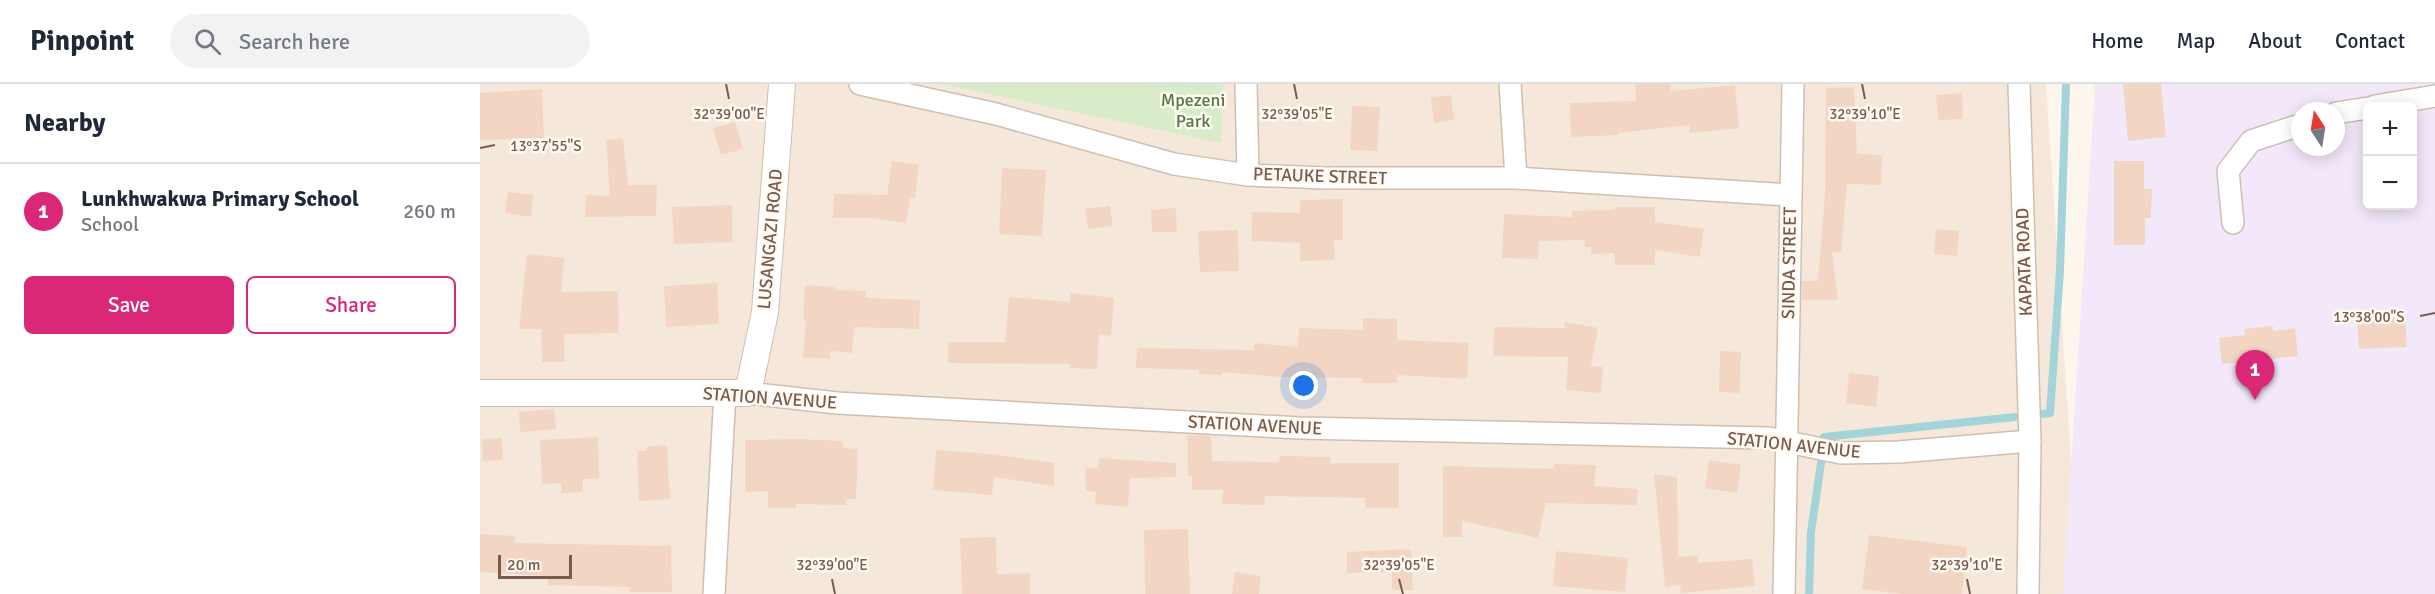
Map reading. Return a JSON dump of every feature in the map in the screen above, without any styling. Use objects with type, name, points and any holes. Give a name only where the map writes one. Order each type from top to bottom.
[{"type":"street","name":"LUSANGAZI ROAD","points":[[737,393],[765,312],[782,84]]},
{"type":"street","name":"PETAUKE STREET","points":[[860,84],[996,114],[1174,164],[1248,175],[1325,178],[1516,178],[1790,195]]},
{"type":"street","points":[[1246,84],[1248,175]]},
{"type":"street","points":[[1510,84],[1516,178]]},
{"type":"street","name":"SINDA STREET","points":[[1784,594],[1793,84]]},
{"type":"street","name":"KAPATA ROAD","points":[[2019,84],[2030,441],[2028,594]]},
{"type":"street","points":[[2399,102],[2435,96]]},
{"type":"street","points":[[2345,112],[2363,109]]},
{"type":"street","points":[[2233,223],[2228,171],[2251,141],[2291,128]]},
{"type":"street","name":"STATION AVENUE","points":[[480,393],[737,393],[837,403],[1300,428],[1768,438],[1841,453],[1899,452],[2030,441]]},
{"type":"street","points":[[714,594],[737,393]]},
{"type":"shaded area","points":[[480,84],[2046,84],[2080,594],[480,594]]},
{"type":"shaded area","points":[[2095,84],[2435,84],[2435,594],[2063,594]]},
{"type":"green space","name":"Mpezeni Park","points":[[941,84],[1223,84],[1221,143]]},
{"type":"building","points":[[1635,84],[1671,84],[1671,91],[1735,85],[1739,128],[1690,133],[1689,125],[1618,133],[1618,135],[1571,137],[1570,103],[1636,101]]},
{"type":"building","points":[[2123,84],[2161,84],[2166,137],[2128,141]]},
{"type":"building","points":[[1854,87],[1857,154],[1882,155],[1881,185],[1847,184],[1841,252],[1832,252],[1838,300],[1802,300],[1802,281],[1818,281],[1825,195],[1826,88]]},
{"type":"building","points":[[542,89],[544,138],[480,140],[480,93]]},
{"type":"building","points":[[1962,93],[1963,119],[1938,120],[1936,95]]},
{"type":"building","points":[[1451,95],[1454,120],[1434,123],[1431,97]]},
{"type":"building","points":[[1352,106],[1380,107],[1377,151],[1350,150]]},
{"type":"building","points":[[735,122],[743,149],[721,155],[713,128]]},
{"type":"building","points":[[623,138],[628,185],[657,185],[656,216],[585,217],[586,195],[610,196],[606,140]]},
{"type":"building","points":[[892,161],[919,165],[915,199],[910,198],[906,223],[872,218],[833,218],[834,194],[887,195]]},
{"type":"building","points":[[2114,161],[2144,161],[2144,189],[2152,189],[2151,218],[2145,218],[2145,245],[2114,245]]},
{"type":"building","points":[[1002,168],[1046,170],[1042,236],[999,234]]},
{"type":"building","points":[[508,192],[533,195],[531,217],[505,213]]},
{"type":"building","points":[[1343,199],[1343,240],[1334,240],[1335,260],[1300,261],[1300,243],[1251,241],[1252,212],[1300,213],[1300,200]]},
{"type":"building","points":[[732,205],[733,242],[674,244],[672,207]]},
{"type":"building","points":[[1110,206],[1113,226],[1088,229],[1085,209]]},
{"type":"building","points":[[1615,207],[1655,207],[1655,222],[1704,229],[1700,257],[1655,250],[1655,265],[1615,265],[1615,253],[1591,254],[1591,247],[1585,247],[1584,240],[1539,241],[1538,259],[1502,258],[1504,214],[1572,217],[1572,211],[1615,210]]},
{"type":"building","points":[[1176,208],[1177,232],[1152,232],[1151,210]]},
{"type":"building","points":[[1936,229],[1959,231],[1957,256],[1934,254]]},
{"type":"building","points":[[1238,230],[1239,271],[1200,272],[1198,231]]},
{"type":"building","points":[[527,254],[564,258],[561,292],[618,291],[619,333],[564,334],[565,362],[542,362],[541,329],[519,329]]},
{"type":"building","points":[[717,283],[719,324],[666,327],[664,286]]},
{"type":"building","points":[[805,285],[835,287],[835,290],[866,291],[865,298],[920,300],[919,329],[854,327],[852,353],[830,351],[830,359],[803,357],[806,320],[803,320]]},
{"type":"building","points":[[1071,293],[1114,298],[1111,336],[1099,334],[1097,369],[1070,368],[1070,364],[948,363],[948,342],[1005,342],[1009,297],[1070,302]]},
{"type":"building","points":[[2405,317],[2407,347],[2359,349],[2357,320]]},
{"type":"building","points":[[1363,318],[1397,319],[1397,340],[1469,343],[1467,379],[1397,375],[1397,383],[1362,383],[1362,378],[1282,377],[1222,372],[1222,375],[1199,374],[1199,370],[1136,368],[1137,348],[1254,350],[1254,343],[1298,347],[1299,328],[1363,330]]},
{"type":"building","points":[[1565,322],[1598,328],[1591,366],[1603,367],[1601,393],[1566,390],[1568,357],[1493,356],[1494,327],[1564,328]]},
{"type":"building","points":[[2273,326],[2273,331],[2295,328],[2298,356],[2222,364],[2219,338],[2245,335],[2244,329]]},
{"type":"building","points":[[1720,351],[1741,352],[1740,393],[1719,392]]},
{"type":"building","points":[[1849,373],[1879,376],[1876,407],[1846,403]]},
{"type":"building","points":[[554,409],[556,429],[520,432],[519,412]]},
{"type":"building","points":[[1187,435],[1211,436],[1212,461],[1279,462],[1280,456],[1331,457],[1330,463],[1399,463],[1399,508],[1365,508],[1365,498],[1265,496],[1264,505],[1222,504],[1223,490],[1192,490],[1192,476],[1188,476]]},
{"type":"building","points":[[598,437],[599,478],[583,479],[583,492],[561,493],[561,483],[542,484],[540,440]]},
{"type":"building","points":[[502,438],[503,460],[483,461],[482,439]]},
{"type":"building","points":[[745,440],[843,441],[843,448],[858,449],[856,499],[846,499],[846,505],[796,504],[796,508],[768,508],[768,491],[745,492]]},
{"type":"building","points":[[667,445],[670,499],[639,501],[637,451],[647,451],[647,446]]},
{"type":"building","points":[[936,450],[991,454],[1054,463],[1054,486],[994,477],[992,495],[933,490]]},
{"type":"building","points":[[1099,458],[1176,463],[1176,477],[1130,478],[1128,507],[1095,504],[1096,492],[1086,490],[1085,467],[1098,469]]},
{"type":"building","points":[[1709,460],[1741,465],[1737,493],[1705,488]]},
{"type":"building","points":[[1554,464],[1596,465],[1594,486],[1638,489],[1637,505],[1546,503],[1538,538],[1462,521],[1462,537],[1443,537],[1443,466],[1554,469]]},
{"type":"building","points":[[1654,474],[1677,477],[1678,557],[1698,555],[1698,563],[1752,559],[1755,586],[1681,593],[1680,585],[1665,587]]},
{"type":"building","points":[[1188,529],[1190,594],[1145,594],[1144,530]]},
{"type":"building","points":[[480,534],[515,536],[515,543],[671,546],[672,592],[630,592],[630,587],[548,585],[548,576],[480,572]]},
{"type":"building","points":[[1869,535],[1967,547],[1962,594],[1904,594],[1862,589]]},
{"type":"building","points":[[996,537],[997,574],[1030,573],[1030,594],[962,594],[960,538]]},
{"type":"building","points":[[1411,549],[1413,590],[1392,590],[1392,572],[1347,573],[1347,552]]},
{"type":"building","points":[[1556,551],[1628,558],[1625,592],[1553,586]]},
{"type":"building","points":[[1235,572],[1261,576],[1259,594],[1232,594]]},
{"type":"waterway","points":[[2043,414],[2050,413],[2060,270],[2066,84]]},
{"type":"waterway","points":[[1824,437],[2015,417]]},
{"type":"waterway","points":[[1809,594],[1811,532],[1821,463]]},
{"type":"place","name":"Lunkhwakwa Primary School","points":[[2255,400]]}]
